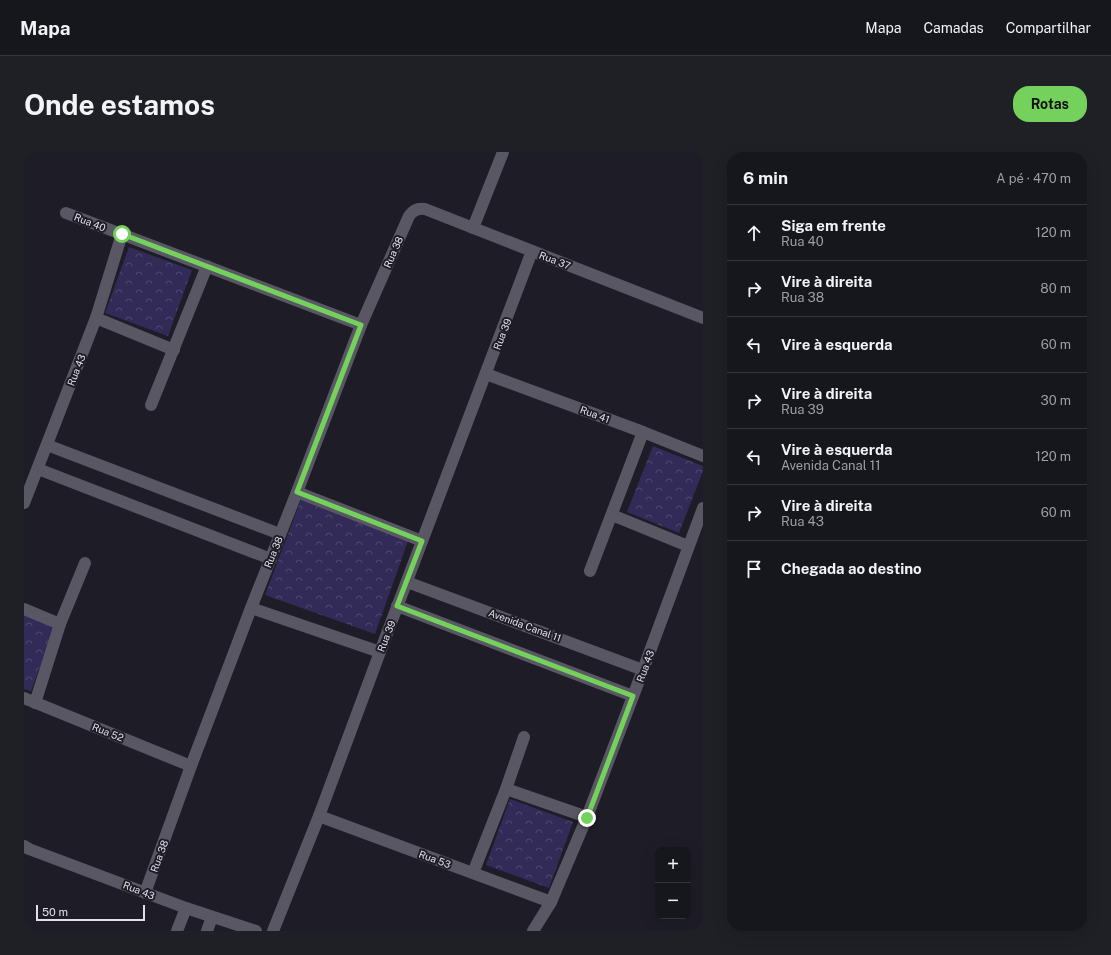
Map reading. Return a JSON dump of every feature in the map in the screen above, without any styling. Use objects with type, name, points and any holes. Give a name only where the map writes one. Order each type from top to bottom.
[{"type":"street","points":[[473,228],[503,152]]},
{"type":"street","name":"Rua 37","points":[[409,216],[416,210],[425,209],[703,318]]},
{"type":"street","name":"Rua 40","points":[[66,213],[361,325]]},
{"type":"street","name":"Rua 38","points":[[145,893],[251,608],[361,325],[409,216]]},
{"type":"street","name":"Rua 43","points":[[24,503],[96,318],[122,234]]},
{"type":"street","name":"Rua 39","points":[[273,931],[319,816],[532,251]]},
{"type":"street","points":[[151,405],[207,266]]},
{"type":"street","points":[[96,318],[174,350]]},
{"type":"street","name":"Rua 41","points":[[486,374],[643,432],[703,456]]},
{"type":"street","points":[[590,571],[643,432]]},
{"type":"street","points":[[47,445],[280,534]]},
{"type":"street","points":[[38,469],[271,559]]},
{"type":"street","points":[[297,492],[422,541]]},
{"type":"street","name":"Rua 43","points":[[533,931],[551,902],[587,818],[703,508]]},
{"type":"street","points":[[612,515],[688,546]]},
{"type":"street","points":[[29,701],[84,563]]},
{"type":"street","name":"Avenida Canal 11","points":[[407,582],[643,670]]},
{"type":"street","points":[[397,606],[633,696]]},
{"type":"street","points":[[251,608],[380,652]]},
{"type":"street","points":[[24,609],[60,624]]},
{"type":"street","name":"Rua 52","points":[[29,701],[191,766]]},
{"type":"street","points":[[473,873],[506,789],[524,737]]},
{"type":"street","points":[[506,789],[587,818]]},
{"type":"street","name":"Rua 53","points":[[319,816],[551,902]]},
{"type":"street","name":"Rua 43","points":[[24,846],[145,893],[256,931]]},
{"type":"street","points":[[177,931],[186,908]]},
{"type":"street","points":[[207,931],[212,917]]},
{"type":"green space","points":[[129,247],[192,270],[168,336],[105,313]]},
{"type":"green space","points":[[653,446],[703,466],[703,471],[679,533],[627,512]]},
{"type":"green space","points":[[302,497],[408,541],[375,634],[265,595]]},
{"type":"green space","points":[[24,614],[55,626],[31,691],[24,689]]},
{"type":"green space","points":[[510,799],[573,822],[549,888],[486,865]]},
{"type":"route","points":[[122,234],[361,325],[297,492],[422,541],[397,606],[633,696],[587,818]]}]
